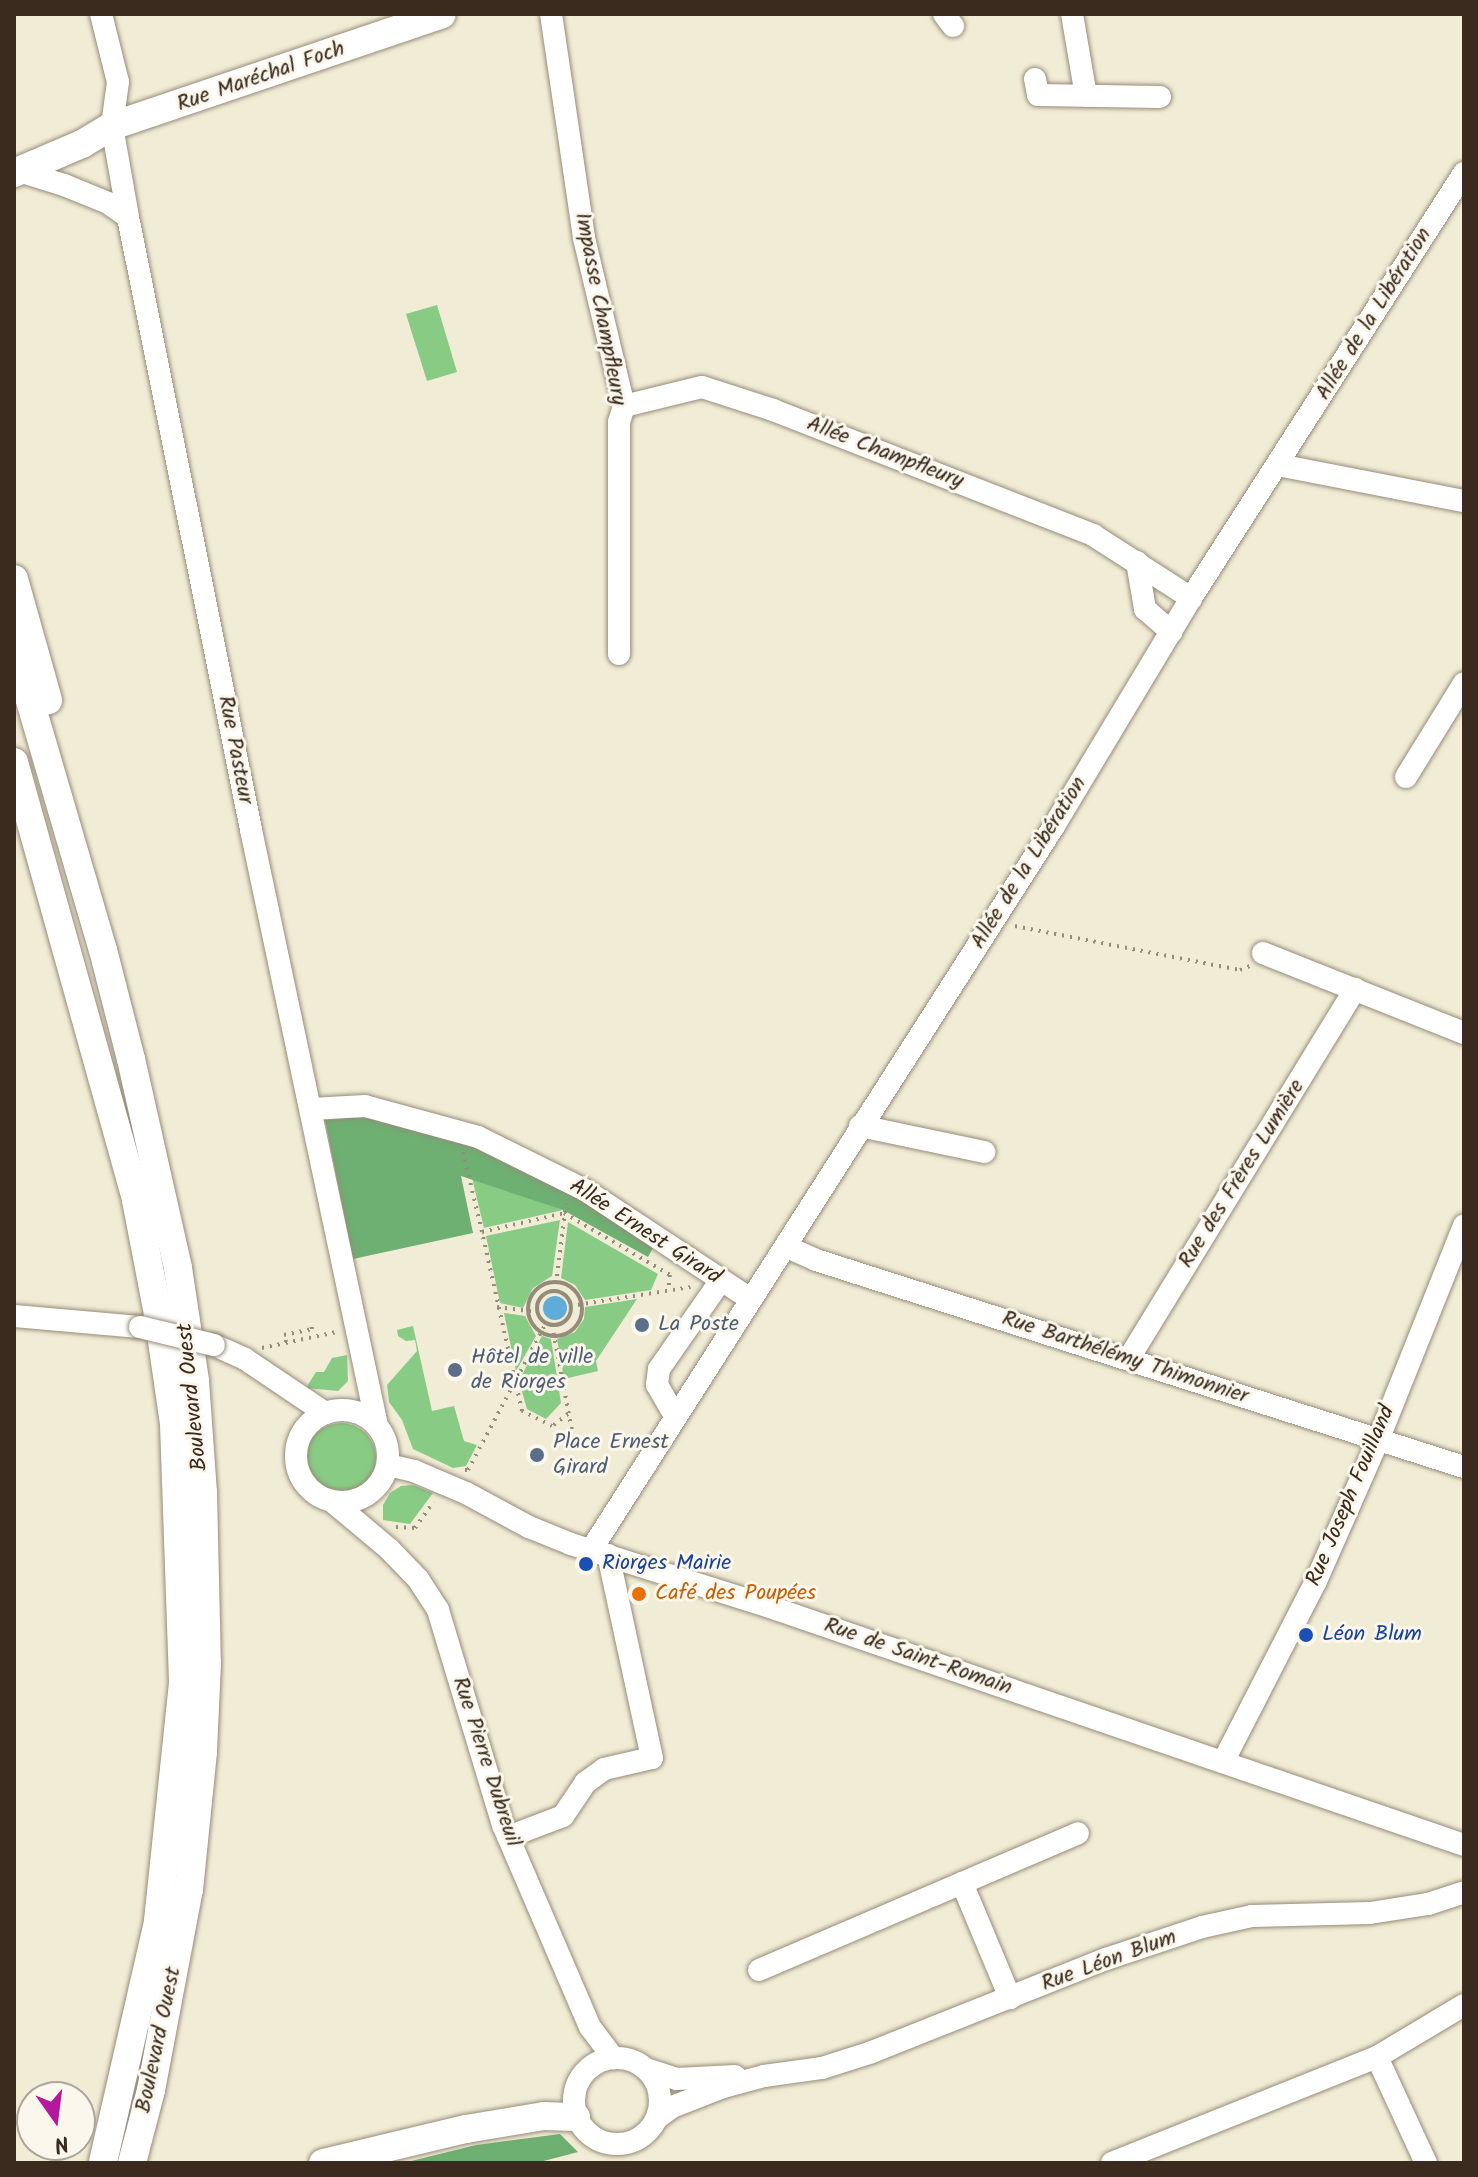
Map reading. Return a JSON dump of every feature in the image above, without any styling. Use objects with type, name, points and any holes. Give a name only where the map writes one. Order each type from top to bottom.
[{"type":"main road","name":"Rue Maréchal Foch","points":[[16,168],[82,144],[112,126],[442,14]]},
{"type":"main road","points":[[14,579],[31,629],[92,873],[103,950]]},
{"type":"main road","name":"Boulevard Ouest","points":[[14,646],[103,950],[162,1193],[193,1367],[203,1492],[207,1663],[203,1752],[189,1889],[151,2090],[132,2163]]},
{"type":"main road","name":"Boulevard Ouest","points":[[14,762],[136,1200],[158,1314],[174,1424],[183,1683],[158,1922],[103,2163]]},
{"type":"main road","points":[[323,2163],[466,2129],[544,2116],[576,2117]]},
{"type":"street","name":"Rue Pasteur","points":[[101,14],[118,82],[112,126],[128,217],[377,1426]]},
{"type":"street","name":"Impasse Champfleury","points":[[551,14],[584,238],[624,406],[619,422],[619,654]]},
{"type":"street","points":[[1072,14],[1086,96]]},
{"type":"street","points":[[1035,79],[1038,95],[1160,97]]},
{"type":"street","points":[[16,168],[108,203],[128,217]]},
{"type":"street","name":"Allée de la Libération","points":[[599,1552],[675,1416],[787,1247],[1191,598],[1464,173]]},
{"type":"street","name":"Allée Champfleury","points":[[624,406],[702,387],[904,459],[1079,529],[1191,598]]},
{"type":"street","points":[[1278,465],[1464,501]]},
{"type":"street","points":[[1137,562],[1145,609],[1171,632]]},
{"type":"street","points":[[1406,777],[1464,683]]},
{"type":"street","points":[[1269,955],[1464,1033]]},
{"type":"street","name":"Rue des Frères Lumière","points":[[1129,1358],[1355,989]]},
{"type":"street","name":"Allée Ernest Girard","points":[[311,1109],[365,1106],[478,1137],[569,1182],[750,1299]]},
{"type":"street","points":[[860,1126],[984,1152]]},
{"type":"street","name":"Rue Joseph Fouilland","points":[[1224,1760],[1316,1581],[1379,1438],[1464,1225]]},
{"type":"street","name":"Rue Barthélémy Thimonnier","points":[[787,1247],[816,1260],[1464,1467]]},
{"type":"street","points":[[675,1416],[657,1385],[659,1369],[721,1280]]},
{"type":"street","points":[[14,1316],[140,1327],[224,1349],[277,1383],[334,1411],[362,1414],[377,1426],[385,1440],[388,1465],[373,1491],[350,1502],[333,1502],[310,1491],[300,1477],[295,1452],[306,1426],[334,1411],[364,1382],[367,1371]]},
{"type":"street","points":[[277,1383],[300,1436]]},
{"type":"street","name":"Rue de Saint-Romain","points":[[388,1465],[445,1484],[529,1527],[599,1552],[1461,1840]]},
{"type":"street","name":"Rue Pierre Dubreuil","points":[[373,1491],[379,1526],[389,1549]]},
{"type":"street","name":"Rue Pierre Dubreuil","points":[[333,1502],[389,1549],[423,1586],[438,1610],[508,1837],[605,2060]]},
{"type":"street","points":[[508,1837],[563,1816],[585,1783],[604,1769],[652,1758],[599,1552]]},
{"type":"street","points":[[759,1970],[1078,1833]]},
{"type":"street","points":[[962,1883],[1010,1998]]},
{"type":"street","name":"Rue Léon Blum","points":[[649,2070],[677,2079],[764,2076],[832,2065],[1106,1959],[1202,1927],[1252,1916],[1370,1913],[1428,1904],[1464,1892]]},
{"type":"street","points":[[1112,2163],[1377,2057],[1464,2005]]},
{"type":"street","points":[[1377,2057],[1426,2163]]},
{"type":"street","points":[[605,2060],[634,2061],[649,2070],[659,2091],[657,2118],[639,2138],[613,2153],[590,2136],[576,2117],[573,2094],[577,2083],[605,2060]]},
{"type":"street","name":"Rue Léon Blum","points":[[657,2118],[672,2107],[699,2096],[764,2076]]},
{"type":"path","points":[[992,921],[1240,970],[1269,955]]},
{"type":"path","points":[[458,1132],[522,1411],[552,1426],[568,1414]]},
{"type":"path","points":[[555,1292],[569,1182]]},
{"type":"path","points":[[482,1232],[564,1213],[670,1275],[668,1291]]},
{"type":"path","points":[[570,1306],[721,1280]]},
{"type":"path","points":[[556,1283],[574,1291],[581,1305],[575,1327],[553,1336],[533,1324],[528,1313],[532,1295],[544,1285],[556,1283]]},
{"type":"path","points":[[379,1526],[415,1528],[454,1471],[468,1470],[542,1332],[549,1324],[566,1320],[570,1306],[567,1298],[555,1292]]},
{"type":"path","points":[[537,1312],[540,1299],[555,1292]]},
{"type":"path","points":[[497,1307],[537,1312]]},
{"type":"path","points":[[537,1312],[549,1324],[553,1336],[573,1436]]},
{"type":"path","points":[[286,1342],[284,1335],[312,1329],[311,1322]]},
{"type":"path","points":[[224,1349],[286,1342],[358,1327]]},
{"type":"green space","points":[[437,305],[457,372],[427,381],[406,314]]},
{"type":"green space","points":[[365,1115],[476,1142],[657,1241],[648,1257],[563,1210],[461,1176],[473,1233],[353,1259],[325,1120]]},
{"type":"green space","points":[[472,1178],[563,1210],[484,1228]]},
{"type":"green space","points":[[560,1220],[552,1276],[533,1288],[523,1308],[500,1303],[486,1236]]},
{"type":"green space","points":[[568,1222],[658,1274],[651,1290],[585,1300],[575,1285],[561,1278]]},
{"type":"green space","points":[[637,1299],[596,1361],[598,1371],[564,1379],[557,1339],[575,1332],[584,1319],[585,1307]]},
{"type":"green space","points":[[504,1313],[525,1316],[536,1336],[516,1371]]},
{"type":"green space","points":[[413,1326],[432,1411],[454,1406],[464,1441],[477,1445],[466,1466],[453,1468],[413,1449],[402,1420],[389,1402],[387,1385],[417,1351],[415,1340],[406,1341],[398,1336],[397,1330]]},
{"type":"green space","points":[[542,1336],[551,1339],[561,1403],[546,1419],[527,1409],[519,1381]]},
{"type":"green space","points":[[347,1355],[348,1381],[338,1391],[306,1388],[316,1372],[324,1372],[332,1358]]},
{"type":"green space","points":[[341,1423],[366,1433],[376,1458],[366,1483],[341,1493],[316,1483],[306,1458],[316,1433]]},
{"type":"green space","points":[[413,1485],[433,1493],[410,1524],[383,1520],[383,1505],[390,1493],[401,1486]]},
{"type":"green space","points":[[560,2134],[578,2152],[536,2163],[403,2163],[476,2145]]},
{"type":"water","points":[[555,1296],[563,1300],[567,1308],[563,1316],[555,1320],[547,1316],[543,1308],[547,1300]]},
{"type":"place","name":"La Poste","points":[[642,1325]]},
{"type":"place","name":"Hôtel de ville de Riorges","points":[[455,1370]]},
{"type":"place","name":"Place Ernest Girard","points":[[537,1455]]},
{"type":"place","name":"Riorges Mairie","points":[[586,1564]]},
{"type":"place","name":"Café des Poupées","points":[[639,1594]]},
{"type":"place","name":"Léon Blum","points":[[1306,1635]]}]
